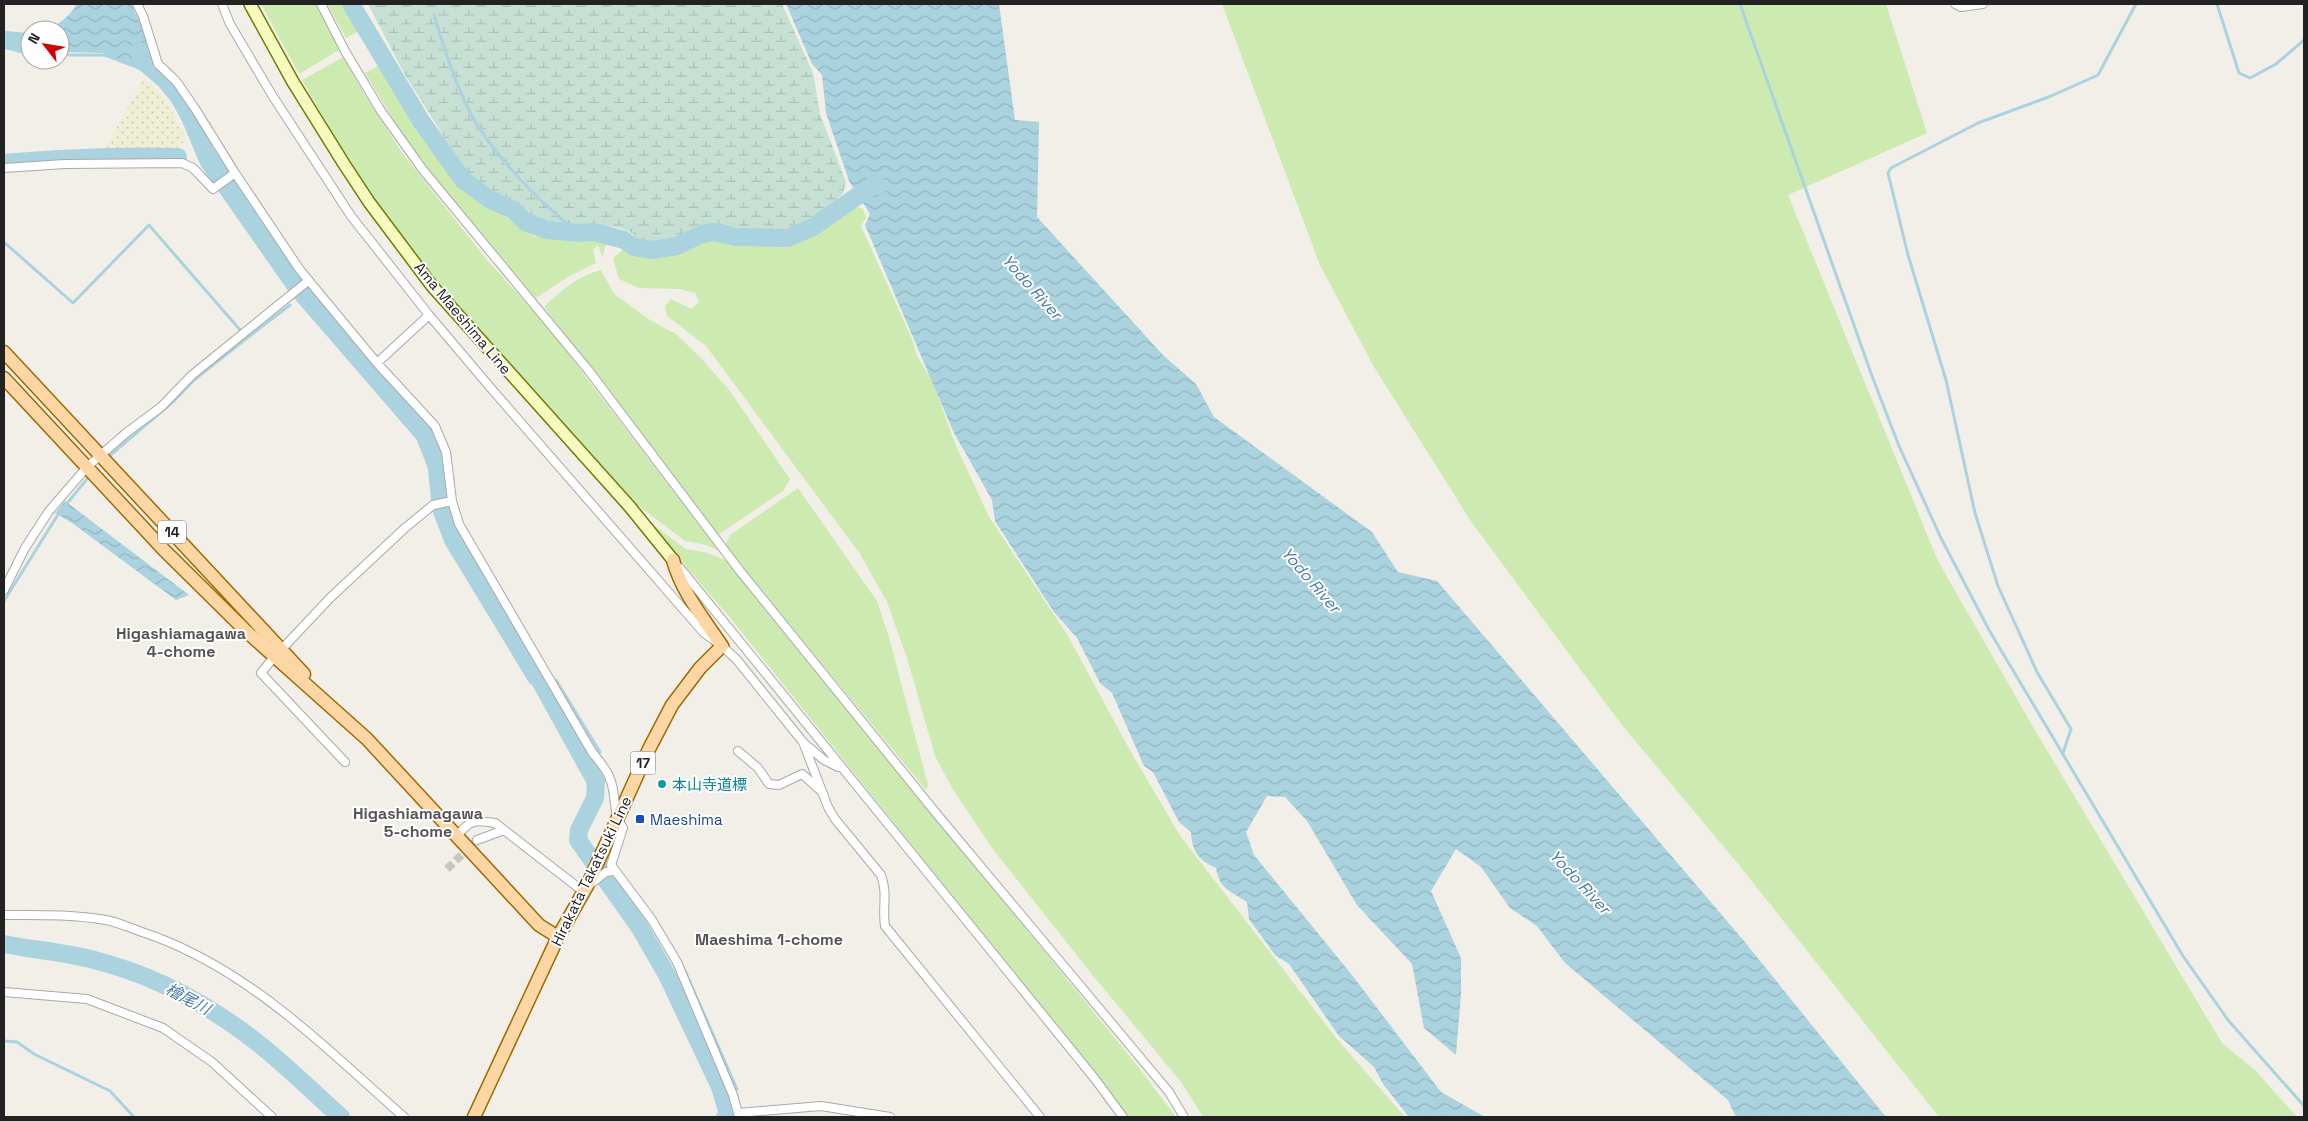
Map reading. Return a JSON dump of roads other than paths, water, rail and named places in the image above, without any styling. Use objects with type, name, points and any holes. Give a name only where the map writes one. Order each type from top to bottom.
[{"type":"main road","name":"Ama Maeshima Line","points":[[250,4],[293,82],[344,164],[369,202],[432,286],[630,507],[673,560]]},
{"type":"main road","name":"14","points":[[4,352],[278,653]]},
{"type":"main road","name":"14","points":[[4,378],[164,550],[278,653],[367,739],[458,835],[539,925],[558,937]]},
{"type":"main road","points":[[673,560],[676,573],[689,596],[722,646]]},
{"type":"main road","name":"Hirakata Takatsuki Line","points":[[474,1117],[558,937],[585,889],[649,749],[672,705],[700,668],[722,646]]},
{"type":"street","points":[[137,4],[144,16],[158,64],[176,81],[194,107],[232,175],[308,282],[377,363],[435,426],[446,452],[452,501],[459,524],[471,548],[592,752],[610,777],[614,792],[617,821],[623,828],[610,865],[652,920],[676,962],[733,1095],[739,1115],[821,1106],[890,1117]]},
{"type":"street","points":[[222,4],[230,24],[272,95],[351,216],[429,315],[704,633],[737,660],[803,742],[824,760],[842,769]]},
{"type":"street","points":[[321,4],[381,110],[423,170],[583,364],[740,571],[936,813],[1162,1084],[1184,1117]]},
{"type":"street","points":[[1955,4],[1961,7],[1983,4]]},
{"type":"street","points":[[4,168],[65,164],[182,163],[193,168],[213,189],[232,175]]},
{"type":"street","points":[[4,590],[25,548],[49,512],[87,468],[126,433],[161,407],[192,375],[308,282]]},
{"type":"street","points":[[377,363],[429,315]]},
{"type":"street","points":[[344,762],[261,673],[330,598],[433,505],[452,501]]},
{"type":"street","points":[[673,560],[1095,1079],[1123,1117]]},
{"type":"street","points":[[803,742],[822,792],[835,819],[881,875],[885,886],[884,926],[1040,1117]]},
{"type":"street","points":[[738,751],[758,768],[769,784],[779,785],[802,774],[822,792]]},
{"type":"street","points":[[458,835],[465,825],[479,820],[495,823],[585,889],[606,872],[613,871]]},
{"type":"street","points":[[477,840],[504,830]]},
{"type":"street","points":[[4,915],[54,915],[107,920],[172,941],[219,966],[262,995],[306,1030],[404,1117]]},
{"type":"street","points":[[4,992],[87,999],[163,1028],[212,1062],[272,1117]]},
{"type":"water","points":[[77,4],[131,4],[141,24],[154,66],[149,72],[104,53],[70,52],[70,20],[63,20]]},
{"type":"water","name":"Yodo River","points":[[786,4],[999,4],[1015,120],[1039,122],[1037,217],[1163,355],[1196,384],[1214,417],[1372,532],[1398,572],[1437,581],[1744,941],[1886,1117],[1736,1117],[1728,1100],[1565,963],[1537,926],[1510,908],[1481,867],[1456,849],[1431,891],[1461,958],[1461,994],[1456,1055],[1424,1028],[1412,964],[1357,905],[1307,821],[1285,797],[1267,796],[1246,832],[1254,855],[1352,975],[1441,1092],[1485,1117],[1409,1117],[1383,1084],[1374,1067],[1339,1036],[1289,964],[1275,955],[1249,919],[1247,902],[1226,888],[1217,875],[1216,868],[1205,862],[1197,854],[1191,832],[1179,822],[1153,772],[1144,766],[1112,693],[1100,683],[1077,638],[1054,612],[995,521],[992,500],[954,433],[865,225],[870,214],[849,181],[826,113],[822,75],[812,64]]},
{"type":"water","points":[[20,37],[20,48],[11,46],[13,38]]},
{"type":"water","points":[[65,501],[189,595],[176,600],[72,523],[55,513]]},
{"type":"waterway","points":[[351,4],[421,121],[463,180],[489,199],[513,210],[525,222],[547,230],[578,233],[594,232],[624,240],[634,247],[653,250],[677,246],[702,234],[715,232],[735,237],[788,238],[813,227],[869,188],[878,186]]},
{"type":"waterway","points":[[1740,4],[1872,376],[1899,446],[1941,538],[1989,630],[2183,956],[2228,1020],[2304,1106]]},
{"type":"waterway","points":[[2063,753],[2071,729],[2037,672],[1998,586],[1975,513],[1946,380],[1908,255],[1888,173],[1891,168],[1978,123],[2051,96],[2098,75],[2136,4]]},
{"type":"waterway","points":[[2217,4],[2239,73],[2250,78],[2276,64],[2304,40]]},
{"type":"waterway","points":[[434,15],[459,88],[479,128],[489,143],[525,184],[578,233]]},
{"type":"waterway","points":[[4,40],[20,41]]},
{"type":"waterway","points":[[4,47],[20,51]]},
{"type":"waterway","points":[[138,51],[150,67],[166,81],[179,97],[193,122],[205,152],[304,295],[420,425],[435,455],[445,518],[454,539],[528,659],[596,782],[595,798],[579,830],[578,840],[640,928],[667,975],[720,1087],[729,1117]]},
{"type":"waterway","points":[[70,55],[105,55],[139,68],[161,84],[176,103],[202,165],[290,291],[418,439],[429,467],[434,511],[446,543],[531,683]]},
{"type":"waterway","points":[[4,163],[91,157],[178,157]]},
{"type":"waterway","points":[[4,245],[5,243],[73,303],[149,225],[247,338],[290,305]]},
{"type":"waterway","points":[[108,457],[174,401],[194,380],[247,338]]},
{"type":"waterway","points":[[65,506],[91,474]]},
{"type":"waterway","points":[[4,601],[59,513]]},
{"type":"waterway","points":[[556,680],[600,752]]},
{"type":"waterway","name":"檜尾川","points":[[4,944],[72,955],[116,966],[181,993],[241,1030],[290,1070],[341,1117]]},
{"type":"waterway","points":[[685,971],[737,1089]]},
{"type":"waterway","points":[[4,1041],[17,1042],[34,1054],[110,1091],[134,1117]]},
{"type":"tunnel","points":[[447,869],[477,840]]},
{"type":"place","name":"本山寺道標","points":[[662,784]]},
{"type":"place","name":"Maeshima","points":[[640,819]]},
{"type":"district","name":"Higashiamagawa 4-chome","points":[[181,642]]},
{"type":"district","name":"Higashiamagawa 5-chome","points":[[418,822]]},
{"type":"district","name":"Maeshima 1-chome","points":[[769,939]]}]
